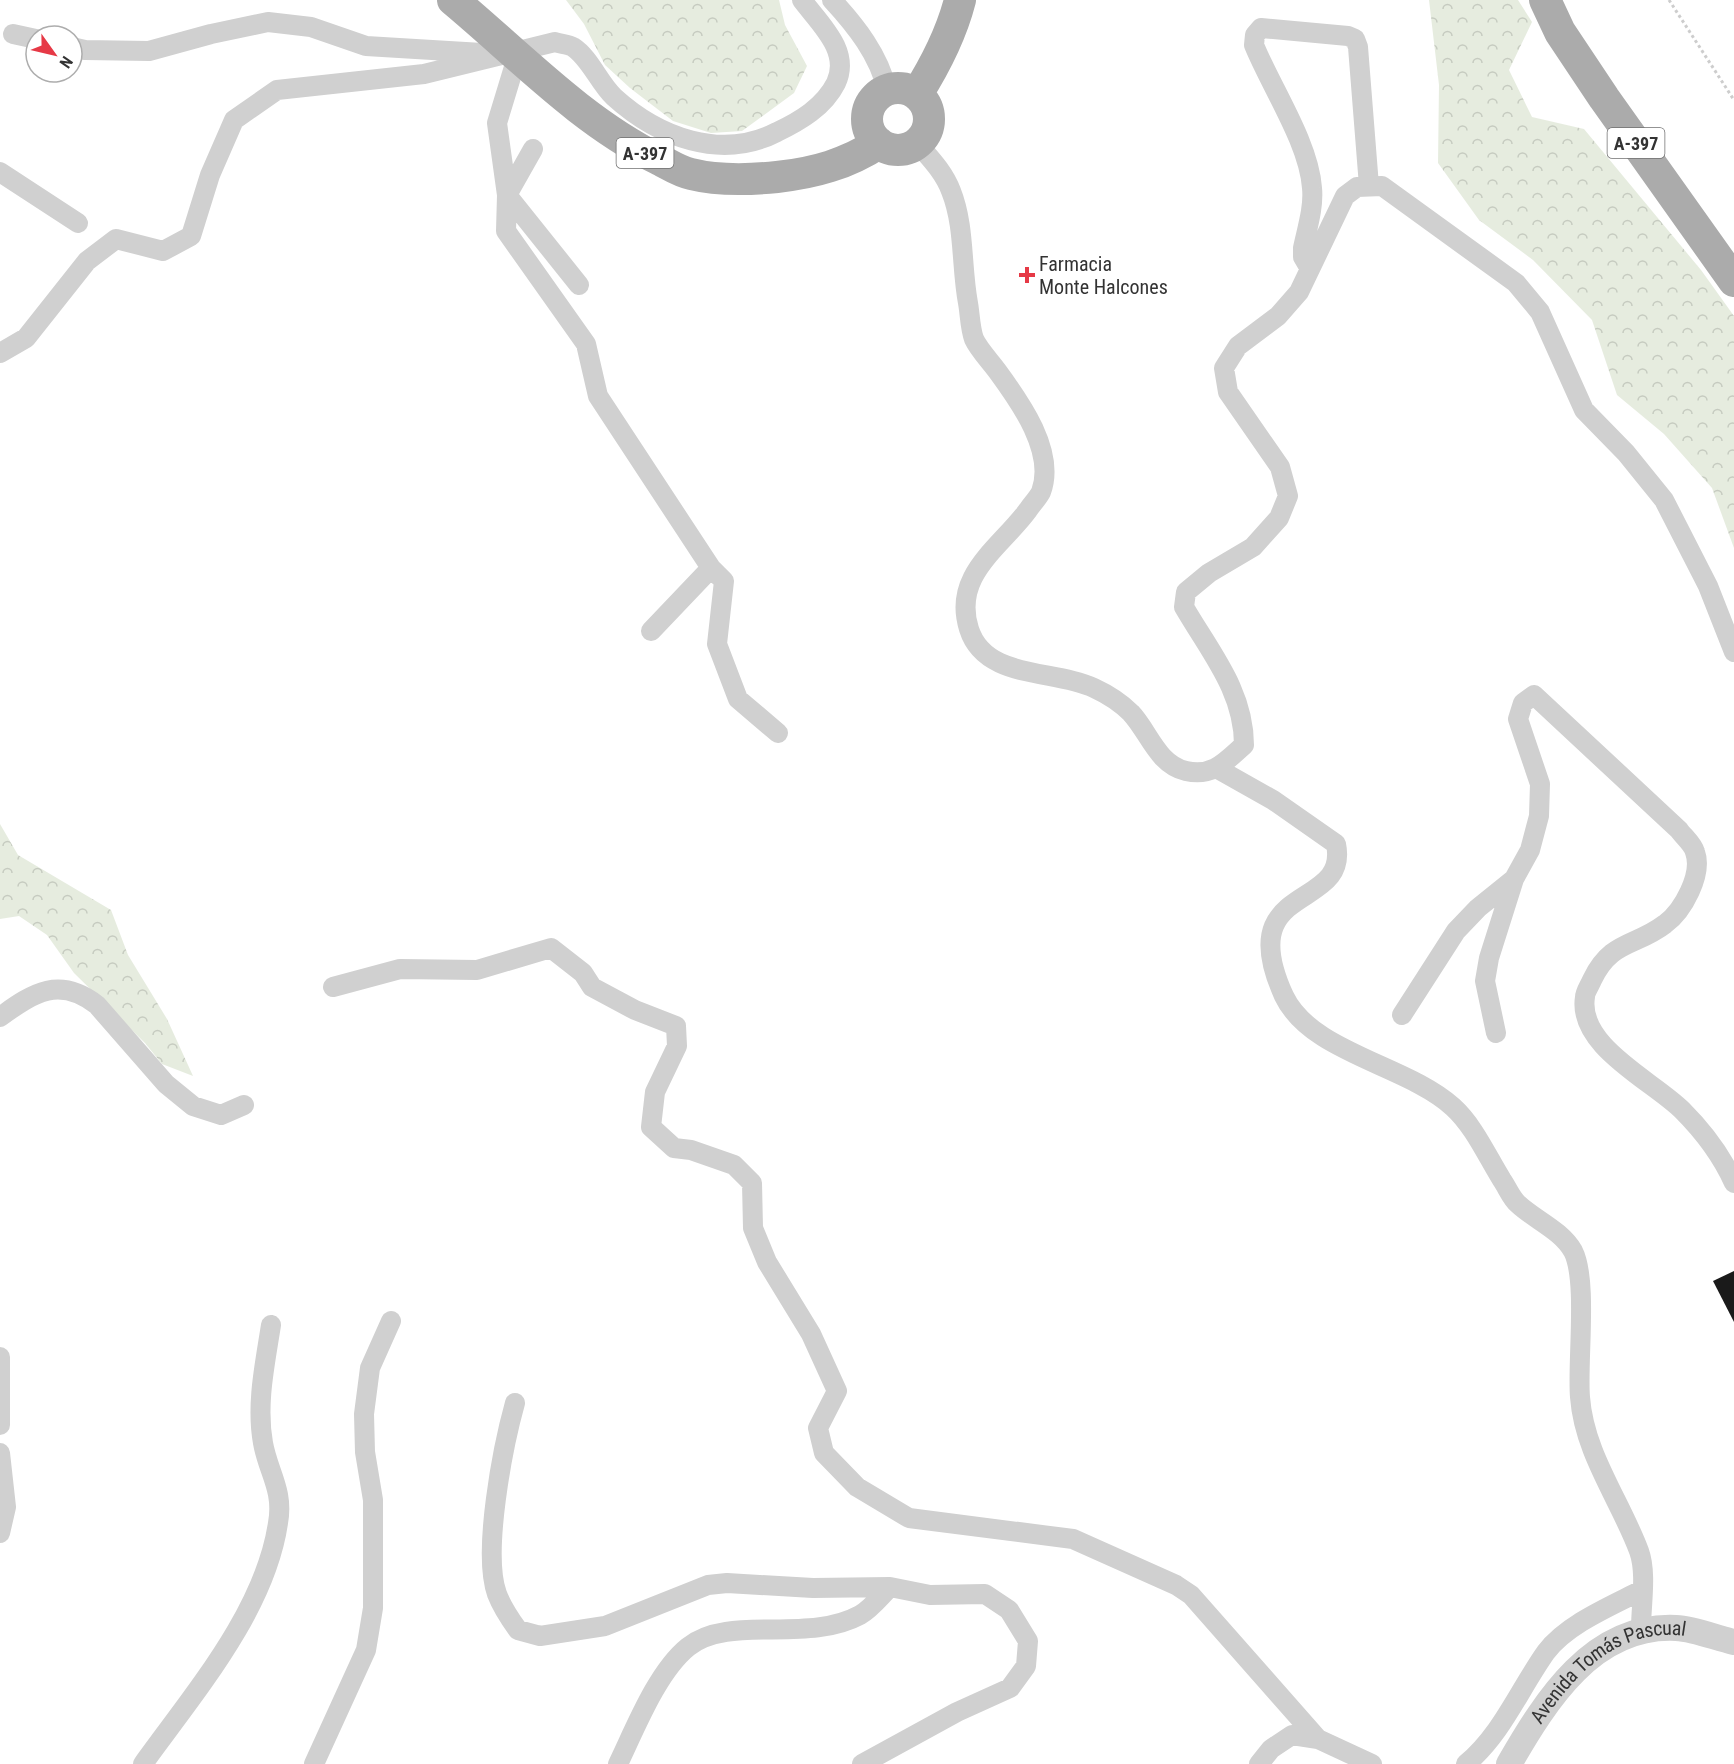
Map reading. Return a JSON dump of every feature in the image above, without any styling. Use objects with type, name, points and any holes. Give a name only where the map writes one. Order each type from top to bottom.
[{"type":"main road","name":"A-397","points":[[453,0],[518,54],[572,104],[630,145],[689,174],[745,181],[812,173],[858,157],[879,143]]},
{"type":"main road","points":[[917,94],[939,59],[953,26],[960,0]]},
{"type":"main road","name":"A-397","points":[[1545,0],[1560,32],[1604,98],[1734,281]]},
{"type":"main road","points":[[908,89],[917,94],[928,110],[929,119],[928,128],[917,143],[899,150],[879,143],[872,135],[868,114],[871,104],[886,90],[908,89]]},
{"type":"street","points":[[0,353],[26,338],[87,261],[116,239],[163,251],[190,236],[210,175],[234,120],[277,90],[424,74],[518,54],[555,42],[573,47],[613,96],[650,123],[684,140],[708,145],[734,146],[768,137],[796,123],[820,106],[836,84],[841,66],[838,49],[802,0]]},
{"type":"street","points":[[832,0],[873,54],[883,75],[886,90]]},
{"type":"street","points":[[84,50],[148,51],[268,22],[310,27],[366,46],[445,53],[518,54]]},
{"type":"street","points":[[1310,269],[1303,257],[1303,248],[1313,190],[1311,173],[1290,120],[1254,45],[1255,35],[1261,28],[1337,34],[1354,39],[1358,47],[1368,186]]},
{"type":"street","points":[[13,34],[24,36]]},
{"type":"street","points":[[518,54],[497,123],[507,195],[506,231],[586,344],[598,396],[711,568],[724,581],[717,644],[738,699],[778,733]]},
{"type":"street","points":[[917,143],[939,168],[951,192],[961,236],[964,286],[974,339],[1005,382],[1038,440],[1044,467],[1041,492],[1019,522],[970,579],[964,599],[969,629],[984,655],[1003,664],[1087,684],[1109,695],[1132,714],[1161,756],[1183,770],[1203,774],[1218,769],[1244,745],[1244,721],[1226,676],[1184,607],[1186,592],[1209,573],[1253,547],[1279,518],[1288,496],[1280,467],[1228,392],[1224,368],[1238,346],[1278,316],[1299,292],[1345,196],[1357,187],[1368,186],[1382,186],[1407,202],[1436,227],[1516,282],[1540,312],[1584,410],[1626,453],[1664,500],[1708,586],[1734,652]]},
{"type":"street","points":[[507,195],[533,150]]},
{"type":"street","points":[[0,172],[78,223]]},
{"type":"street","points":[[507,195],[579,285]]},
{"type":"street","points":[[651,631],[711,568]]},
{"type":"street","points":[[1496,1033],[1485,981],[1489,958],[1514,879],[1530,850],[1539,816],[1540,784],[1518,719],[1523,703],[1534,695],[1678,830],[1695,852],[1694,880],[1683,906],[1665,924],[1618,948],[1601,961],[1585,996],[1587,1017],[1597,1037],[1618,1060],[1680,1107],[1709,1139],[1724,1161],[1734,1183]]},
{"type":"street","points":[[1218,769],[1272,801],[1336,844],[1340,860],[1335,872],[1319,888],[1287,907],[1270,932],[1270,959],[1285,999],[1305,1022],[1329,1042],[1417,1082],[1453,1107],[1473,1133],[1516,1203],[1558,1233],[1574,1252],[1580,1291],[1580,1399],[1593,1454],[1640,1554],[1641,1629]]},
{"type":"street","points":[[1402,1015],[1456,931],[1478,908],[1514,879]]},
{"type":"street","points":[[333,987],[400,969],[477,970],[551,948],[583,973],[592,987],[634,1010],[676,1026],[677,1046],[655,1092],[651,1127],[675,1148],[691,1150],[734,1165],[752,1183],[753,1228],[756,1236],[767,1262],[811,1334],[837,1391],[819,1428],[824,1454],[857,1487],[909,1518],[1073,1539],[1176,1585],[1191,1595],[1318,1739]]},
{"type":"street","points":[[0,1017],[24,999],[54,988],[70,989],[84,995],[97,1005],[166,1084],[193,1106],[221,1115],[244,1105]]},
{"type":"street","points":[[314,1764],[366,1650],[374,1608],[373,1500],[365,1452],[364,1414],[370,1368],[391,1321]]},
{"type":"street","points":[[143,1764],[237,1630],[260,1586],[279,1522],[278,1485],[263,1444],[260,1402],[271,1325]]},
{"type":"street","points":[[0,1357],[0,1425]]},
{"type":"street","points":[[515,1403],[508,1428],[497,1498],[492,1560],[497,1593],[518,1630],[540,1636],[605,1626],[708,1586],[727,1583],[813,1588],[890,1587],[930,1595],[985,1594],[1009,1610],[1028,1641],[1026,1666],[1010,1688],[957,1712],[862,1764]]},
{"type":"street","points":[[0,1453],[6,1507],[0,1533]]},
{"type":"street","points":[[618,1764],[659,1683],[688,1647],[717,1632],[803,1630],[833,1625],[861,1614],[890,1587]]},
{"type":"street","points":[[1466,1764],[1483,1749],[1547,1651],[1582,1621],[1642,1590]]},
{"type":"street","name":"Avenida Tomás Pascual","points":[[1509,1764],[1524,1738],[1576,1667],[1601,1647],[1641,1629],[1678,1628],[1734,1642]]},
{"type":"street","points":[[1259,1764],[1271,1749],[1292,1735],[1318,1739],[1372,1764]]},
{"type":"path","points":[[1670,0],[1734,100]]},
{"type":"green space","points":[[566,0],[779,0],[785,25],[807,66],[794,93],[742,131],[711,133],[673,121],[630,88],[605,65],[584,24]]},
{"type":"green space","points":[[1429,0],[1518,0],[1532,22],[1509,70],[1532,117],[1584,129],[1701,270],[1734,316],[1734,548],[1712,488],[1664,434],[1617,395],[1592,320],[1533,260],[1479,220],[1438,163],[1439,85]]},
{"type":"green space","points":[[0,824],[18,855],[111,910],[128,955],[167,1019],[193,1076],[162,1064],[145,1043],[74,973],[47,935],[19,916],[0,919]]},
{"type":"building","points":[[1734,1271],[1734,1322],[1713,1281]]},
{"type":"place","name":"Farmacia Monte Halcones","points":[[1027,275]]}]
